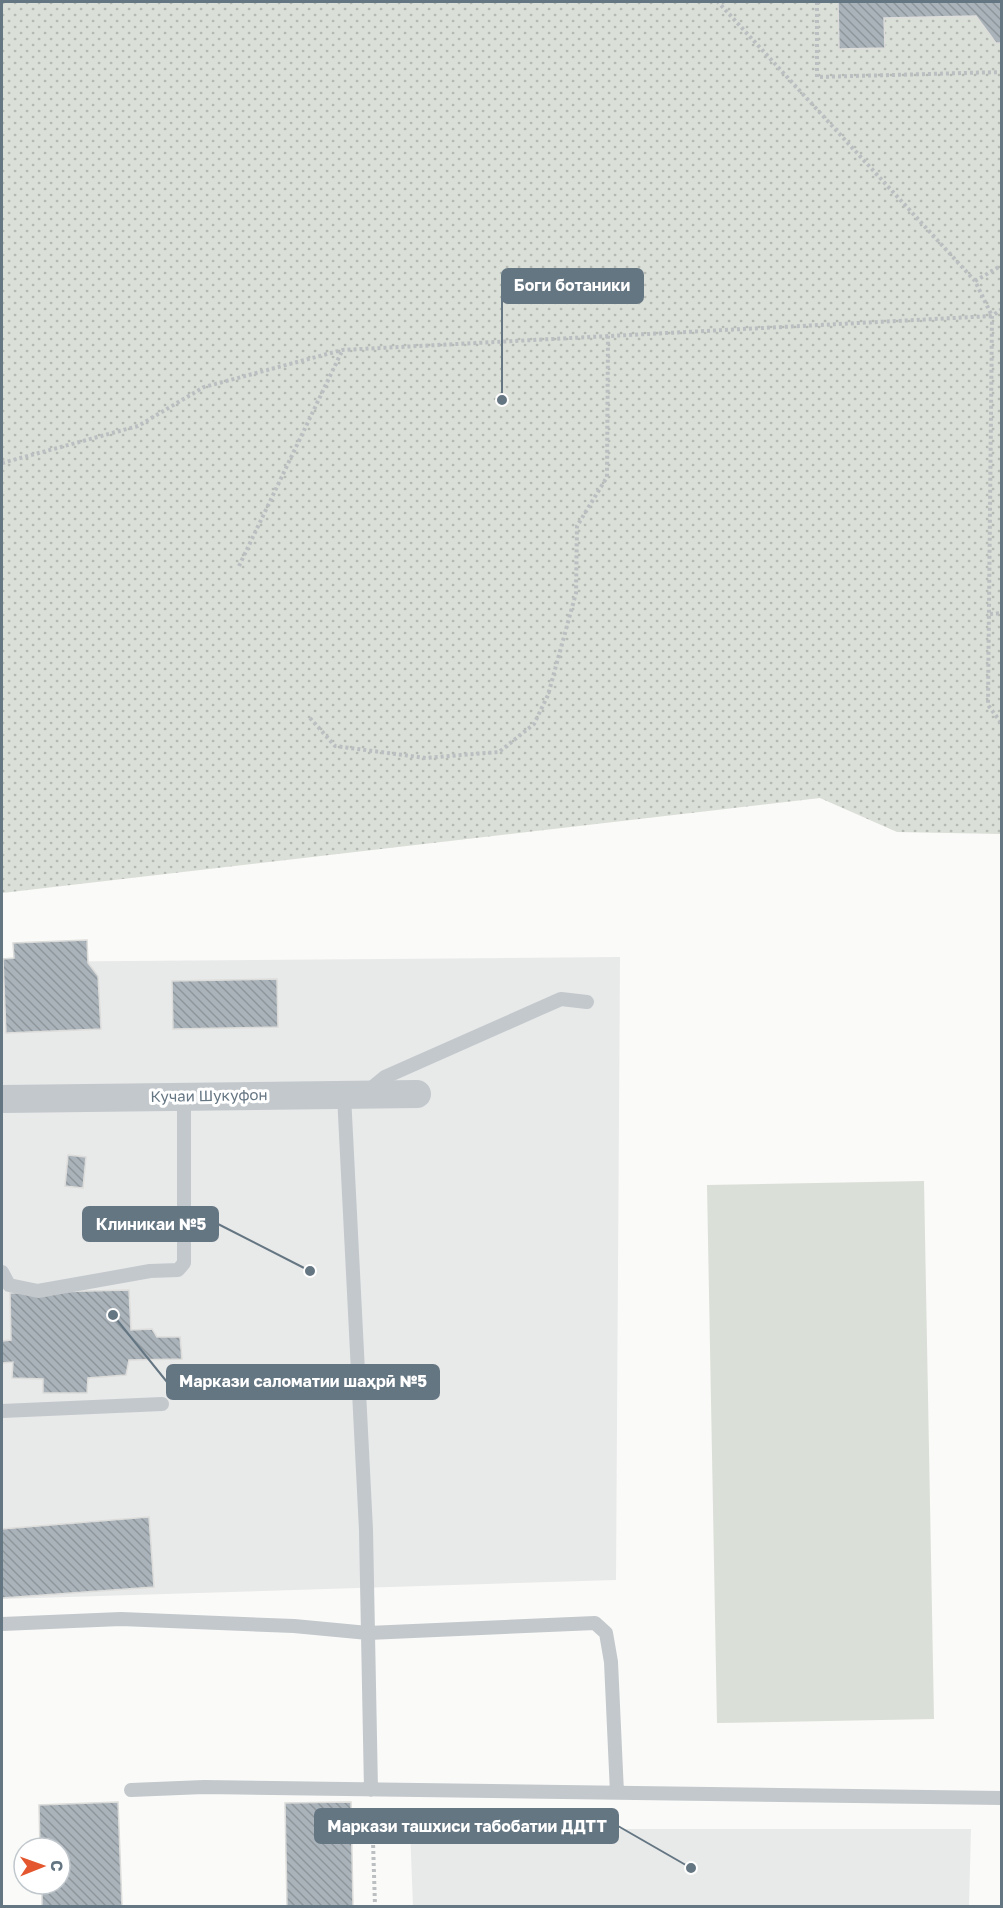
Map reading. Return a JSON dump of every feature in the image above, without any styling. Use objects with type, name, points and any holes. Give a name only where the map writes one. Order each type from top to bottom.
[{"type":"street","name":"Кучаи Шукуфон","points":[[2,1099],[417,1094]]},
{"type":"lane","points":[[371,1790],[354,1094],[385,1077],[561,999],[587,1002]]},
{"type":"lane","points":[[2,1272],[9,1285],[38,1291],[150,1271],[178,1269],[184,1263],[184,1096]]},
{"type":"lane","points":[[2,1411],[162,1404]]},
{"type":"lane","points":[[2,1624],[121,1619],[294,1626],[368,1633],[595,1623],[606,1633],[611,1662],[617,1793]]},
{"type":"lane","points":[[131,1790],[204,1787],[1002,1798]]},
{"type":"path","points":[[718,2],[975,281],[992,316],[988,705],[1002,724]]},
{"type":"path","points":[[816,2],[817,77],[1002,72]]},
{"type":"path","points":[[975,281],[1002,265]]},
{"type":"path","points":[[2,463],[138,426],[204,387],[342,350],[992,316],[1002,309]]},
{"type":"path","points":[[310,718],[335,746],[426,758],[499,752],[534,724],[548,695],[576,593],[577,526],[607,477],[608,335]]},
{"type":"path","points":[[239,566],[342,350]]},
{"type":"path","points":[[990,614],[1002,614]]},
{"type":"path","points":[[371,1790],[375,1906]]},
{"type":"shaded area","points":[[2,2],[1001,2],[1001,834],[897,832],[820,798],[2,893]]},
{"type":"shaded area","points":[[620,957],[616,1580],[2,1599],[2,962]]},
{"type":"shaded area","points":[[924,1181],[934,1719],[717,1723],[707,1185]]},
{"type":"shaded area","points":[[410,1829],[971,1829],[969,1906],[413,1906]]},
{"type":"building","points":[[838,2],[1002,2],[1002,43],[996,43],[976,16],[884,18],[885,48],[839,49]]},
{"type":"building","points":[[87,940],[88,963],[98,976],[101,1029],[6,1033],[3,959],[14,958],[13,943]]},
{"type":"building","points":[[277,979],[278,1027],[173,1029],[172,981]]},
{"type":"building","points":[[68,1155],[86,1157],[83,1188],[65,1186]]},
{"type":"building","points":[[129,1290],[131,1330],[152,1329],[157,1337],[180,1337],[182,1359],[129,1360],[126,1375],[88,1378],[87,1393],[43,1393],[43,1379],[12,1378],[13,1362],[2,1363],[2,1341],[11,1340],[10,1293]]},
{"type":"building","points":[[149,1517],[154,1587],[2,1598],[2,1529]]},
{"type":"building","points":[[118,1802],[122,1906],[42,1906],[42,1896],[72,1896],[72,1836],[40,1836],[39,1805]]},
{"type":"building","points":[[351,1802],[353,1906],[287,1906],[285,1803]]},
{"type":"place","name":"Боги ботаники","points":[[502,400]]},
{"type":"place","name":"Клиникаи №5","points":[[310,1271]]},
{"type":"place","name":"Маркази саломатии шаҳрӣ №5","points":[[113,1315]]},
{"type":"place","name":"Маркази ташхиси табобатии ДДТТ","points":[[691,1868]]}]
